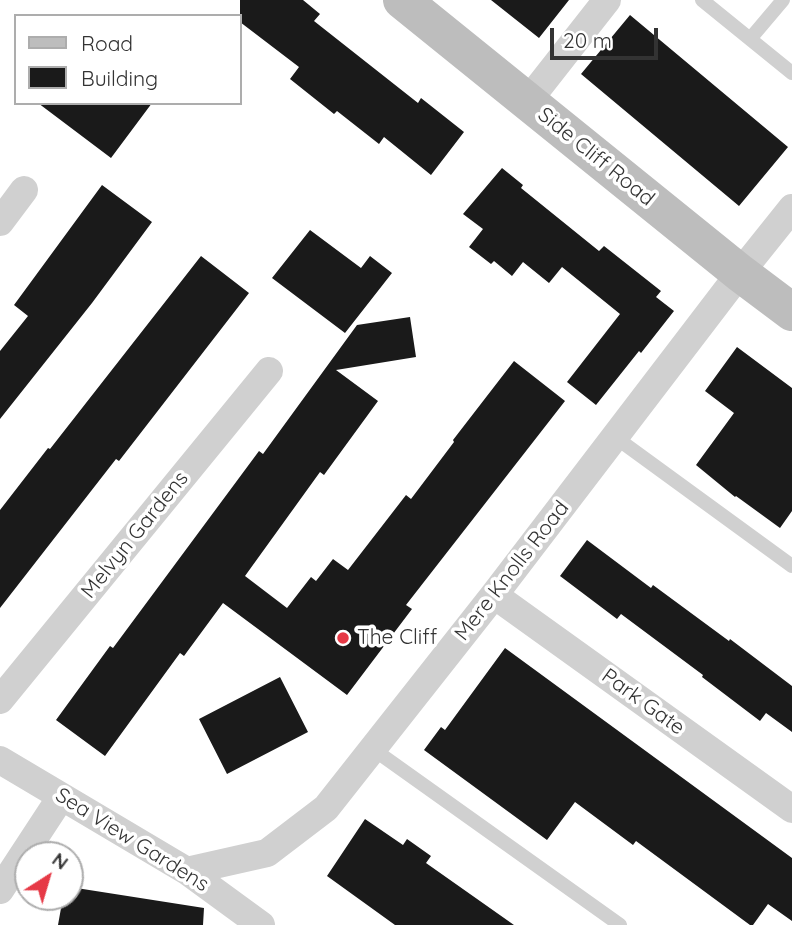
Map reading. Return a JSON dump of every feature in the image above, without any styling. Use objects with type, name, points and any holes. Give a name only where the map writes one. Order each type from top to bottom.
[{"type":"street","name":"Side Cliff Road","points":[[402,0],[792,312]]},
{"type":"street","points":[[527,102],[607,0]]},
{"type":"street","points":[[0,222],[24,190]]},
{"type":"street","name":"Mere Knolls Road","points":[[187,871],[267,853],[326,808],[792,208]]},
{"type":"street","name":"Melvyn Gardens","points":[[0,700],[269,371]]},
{"type":"street","name":"Park Gate","points":[[494,595],[792,809]]},
{"type":"street","name":"Sea View Gardens","points":[[0,760],[187,871],[261,925]]},
{"type":"street","points":[[0,890],[61,797]]},
{"type":"lane","points":[[702,0],[792,73]]},
{"type":"lane","points":[[750,39],[783,0]]},
{"type":"lane","points":[[615,436],[792,566]]},
{"type":"lane","points":[[373,749],[620,925]]},
{"type":"building","points":[[240,0],[303,0],[320,14],[314,21],[418,103],[421,98],[464,132],[431,175],[384,137],[379,144],[337,111],[334,114],[290,79],[299,67],[242,24]]},
{"type":"building","points":[[491,0],[569,0],[539,38]]},
{"type":"building","points":[[630,15],[788,147],[739,206],[581,74]]},
{"type":"building","points":[[41,105],[151,105],[111,158]]},
{"type":"building","points":[[502,168],[523,185],[521,188],[599,251],[604,246],[661,291],[656,297],[674,311],[596,405],[567,382],[620,314],[562,267],[549,283],[523,262],[512,276],[494,261],[491,264],[469,247],[483,229],[463,214]]},
{"type":"building","points":[[102,185],[152,222],[0,419],[0,351],[28,316],[14,305]]},
{"type":"building","points":[[310,230],[361,268],[370,256],[392,273],[345,333],[272,278]]},
{"type":"building","points":[[201,256],[249,293],[119,461],[116,459],[0,608],[0,510]]},
{"type":"building","points":[[410,317],[416,357],[336,370],[378,401],[324,475],[320,472],[245,576],[287,608],[311,577],[316,581],[333,559],[348,570],[406,495],[411,499],[514,361],[565,401],[406,605],[412,609],[347,695],[223,603],[184,656],[180,653],[105,756],[56,720],[110,646],[113,648],[259,451],[263,454],[357,325]]},
{"type":"building","points":[[737,347],[792,388],[792,511],[780,528],[735,497],[696,465],[734,413],[705,391]]},
{"type":"building","points":[[587,540],[651,588],[653,585],[729,641],[730,639],[792,686],[792,732],[766,713],[760,721],[621,614],[617,619],[560,576]]},
{"type":"building","points":[[505,648],[792,858],[792,921],[768,904],[753,925],[750,925],[636,841],[633,845],[575,802],[547,840],[424,750],[441,727],[445,730]]},
{"type":"building","points":[[280,677],[308,732],[227,774],[199,719]]},
{"type":"building","points":[[365,819],[403,845],[407,839],[431,856],[426,863],[514,925],[395,925],[327,876]]},
{"type":"building","points":[[84,889],[204,908],[203,925],[58,925],[60,911],[84,911]]},
{"type":"place","name":"The Cliff","points":[[343,638]]}]
